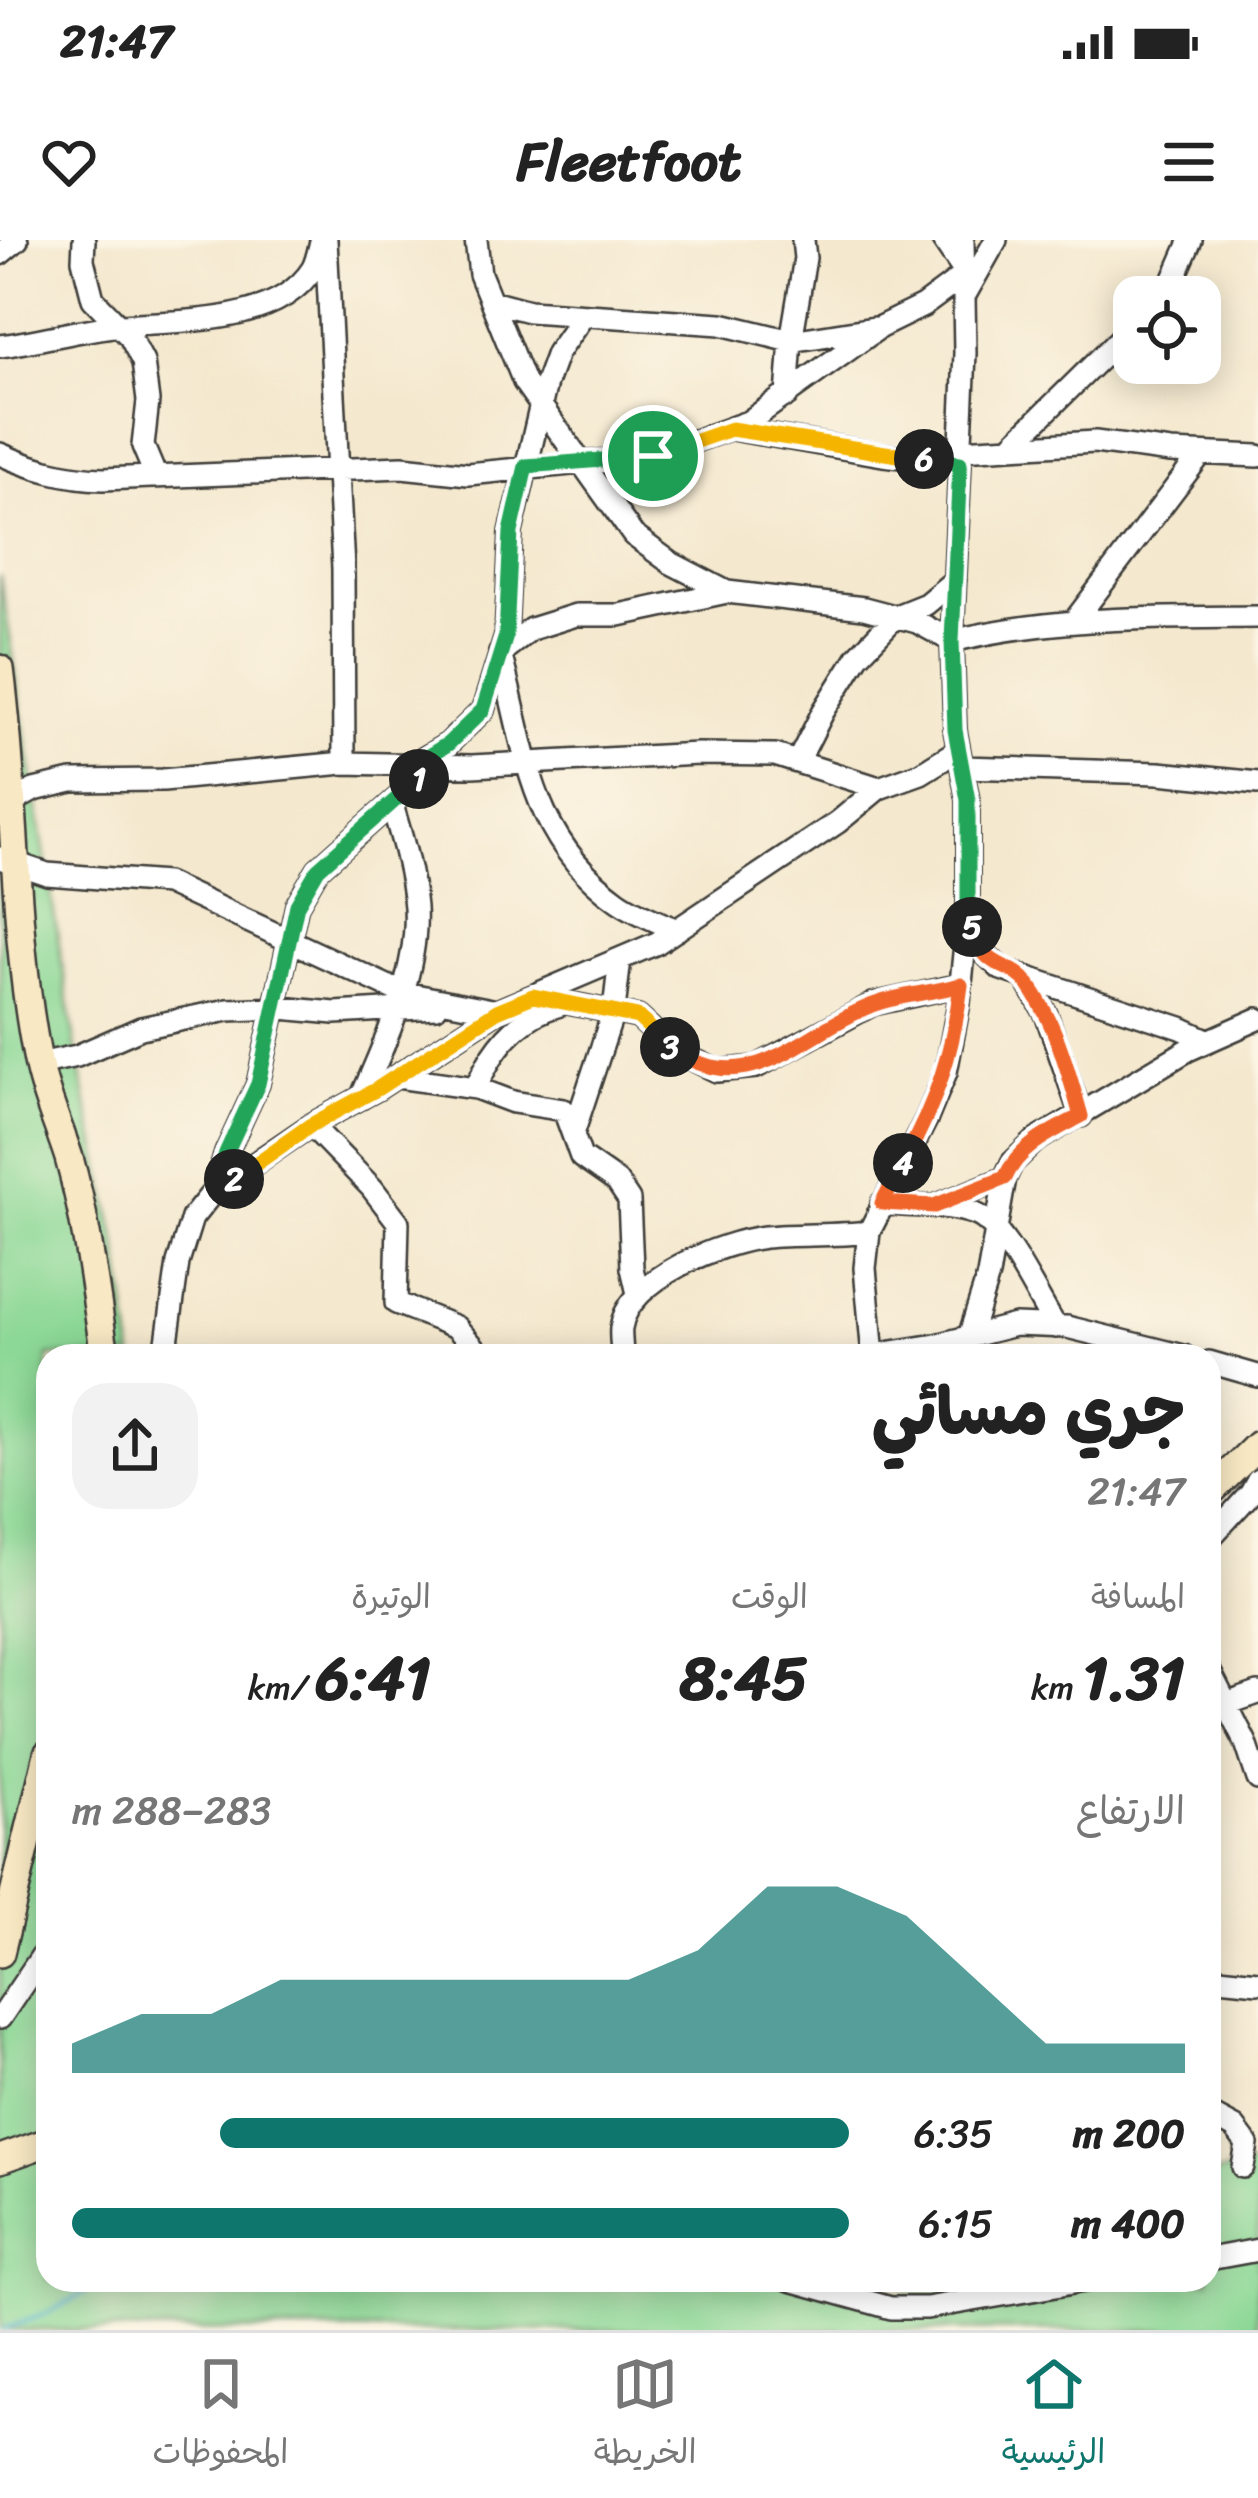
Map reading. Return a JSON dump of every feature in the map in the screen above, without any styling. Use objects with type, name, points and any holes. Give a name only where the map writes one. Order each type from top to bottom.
[{"type":"main road","points":[[0,669],[11,752],[8,861],[38,1064],[69,1160],[90,1252],[103,1344]]},
{"type":"main road","points":[[1221,1481],[1258,1445]]},
{"type":"main road","points":[[0,1953],[36,1804]]},
{"type":"main road","points":[[0,2160],[36,2146]]},
{"type":"street","points":[[0,254],[17,240]]},
{"type":"street","points":[[84,240],[83,260],[93,299],[130,337],[143,362],[148,401],[143,446],[156,477]]},
{"type":"street","points":[[0,346],[119,325],[183,324],[256,311],[285,294],[312,268],[324,240]]},
{"type":"street","points":[[324,240],[337,382],[344,763]]},
{"type":"street","points":[[476,240],[480,274],[524,382],[579,463],[633,536],[670,563],[727,592]]},
{"type":"street","points":[[787,396],[805,258],[803,240]]},
{"type":"street","points":[[943,240],[966,284]]},
{"type":"street","points":[[872,1344],[865,1268],[869,1232],[946,1072],[968,914],[968,800],[960,759],[952,641],[966,284],[963,240]]},
{"type":"street","points":[[0,454],[73,478],[401,467],[468,474],[653,456],[731,429],[787,396],[836,355],[880,327],[966,284],[996,240]]},
{"type":"street","points":[[1175,276],[1191,240]]},
{"type":"street","points":[[491,301],[583,316],[721,324],[791,341],[880,327]]},
{"type":"street","points":[[213,1192],[258,1084],[297,905],[318,869],[392,805],[427,763],[483,710],[506,636],[511,532],[540,407],[557,352],[583,316]]},
{"type":"street","points":[[1010,447],[1113,346]]},
{"type":"street","points":[[731,429],[883,455],[961,457],[1010,447],[1095,442],[1258,456]]},
{"type":"street","points":[[1075,620],[1202,454]]},
{"type":"street","points":[[798,761],[858,656],[896,616],[926,604],[955,580]]},
{"type":"street","points":[[500,653],[531,629],[576,615],[619,615],[727,592],[781,596],[896,616],[952,641],[1008,627],[1075,620],[1258,617]]},
{"type":"street","points":[[500,653],[524,763],[551,829],[586,874],[620,903],[676,930]]},
{"type":"street","points":[[6,806],[34,790],[72,781],[164,780],[344,763],[524,763],[698,754],[775,755],[879,788]]},
{"type":"street","points":[[167,1344],[178,1263],[192,1218],[213,1192],[311,1125],[397,1077],[497,1011],[676,930],[838,822],[879,788],[960,759],[1258,783]]},
{"type":"street","points":[[362,1098],[412,950],[415,909],[392,805]]},
{"type":"street","points":[[8,861],[47,874],[166,883],[288,939],[398,1002]]},
{"type":"street","points":[[968,914],[977,946],[1001,969],[1207,1040]]},
{"type":"street","points":[[574,1132],[614,1010],[620,959]]},
{"type":"street","points":[[1025,978],[1046,1014],[1081,1116]]},
{"type":"street","points":[[533,996],[638,1017],[675,1051],[718,1071],[756,1067],[873,1004],[961,985]]},
{"type":"street","points":[[38,1064],[76,1056],[141,1028],[228,1010],[398,1002],[497,1011]]},
{"type":"street","points":[[476,1088],[487,1061],[536,1011],[572,1002]]},
{"type":"street","points":[[965,1344],[988,1276],[1012,1162],[1035,1141],[1207,1040],[1258,1019]]},
{"type":"street","points":[[397,1077],[476,1088],[513,1102],[564,1110],[581,1156],[617,1182],[629,1200],[638,1294]]},
{"type":"street","points":[[311,1125],[398,1222],[396,1303],[456,1327],[471,1344]]},
{"type":"street","points":[[934,1206],[1005,1178]]},
{"type":"street","points":[[882,1203],[934,1206],[981,1216],[1056,1327]]},
{"type":"street","points":[[622,1344],[621,1324],[638,1294],[672,1268],[762,1238],[869,1232]]},
{"type":"street","points":[[965,1344],[1015,1325],[1056,1327],[1131,1344]]},
{"type":"street","points":[[1221,1365],[1258,1376]]},
{"type":"street","points":[[1221,1526],[1258,1480]]},
{"type":"street","points":[[1221,1706],[1258,1693]]},
{"type":"street","points":[[1221,1712],[1246,1743],[1258,1779]]},
{"type":"street","points":[[0,2018],[36,1964]]},
{"type":"street","points":[[1221,1978],[1258,1982]]},
{"type":"street","points":[[1221,2120],[1235,2128],[1246,2144],[1243,2167]]},
{"type":"street","points":[[0,2160],[36,2156]]},
{"type":"street","points":[[1221,2257],[1258,2251]]},
{"type":"street","points":[[833,2292],[891,2308],[1012,2292]]},
{"type":"green space","points":[[0,575],[77,1056],[119,1252],[131,1344],[36,1344],[36,2292],[1221,2292],[1221,2172],[1258,2164],[1258,2330],[0,2330]]},
{"type":"waterway","points":[[2,2330],[86,2292]]},
{"type":"route","points":[[731,429],[960,463],[952,641],[955,730],[968,800],[968,914],[977,946],[1001,969],[1025,978],[1046,1014],[1081,1116],[1035,1141],[1012,1162],[1005,1178],[976,1193],[934,1206],[882,1203],[946,1072],[961,985],[873,1004],[756,1067],[718,1071],[675,1051],[638,1017],[533,996],[497,1011],[377,1089],[311,1125],[213,1192],[258,1084],[297,905],[318,869],[436,764],[417,763],[448,744],[483,710],[506,636],[511,532],[526,466],[653,456],[731,429]]}]
